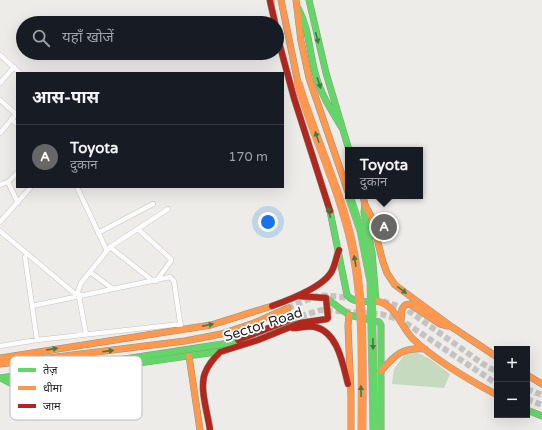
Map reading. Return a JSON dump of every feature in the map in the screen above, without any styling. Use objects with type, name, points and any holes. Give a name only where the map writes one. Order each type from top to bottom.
[{"type":"main road","points":[[281,0],[298,83],[342,206],[352,245],[359,289],[362,430]]},
{"type":"main road","points":[[309,0],[326,73],[348,147]]},
{"type":"main road","points":[[270,1],[273,16]]},
{"type":"main road","points":[[296,3],[305,21],[315,73],[320,89],[342,128]]},
{"type":"main road","points":[[296,3],[301,41],[310,80],[345,183]]},
{"type":"main road","points":[[282,60],[303,132],[327,203],[339,250],[347,295],[353,300],[387,303],[393,309],[408,333],[425,349],[494,393]]},
{"type":"main road","points":[[350,199],[361,232],[371,282],[374,430]]},
{"type":"main road","points":[[364,199],[371,216],[387,273],[396,285],[452,327],[494,355]]},
{"type":"main road","points":[[365,205],[364,212],[372,252],[376,301]]},
{"type":"main road","points":[[297,296],[315,287],[331,274],[339,250]]},
{"type":"main road","name":"Sector Road","points":[[12,356],[181,327],[211,325],[275,305],[297,296],[326,298],[327,319],[300,323],[258,340],[220,352],[142,363]]},
{"type":"main road","points":[[326,298],[348,314],[379,322],[381,325],[382,430]]},
{"type":"main road","points":[[402,325],[402,309],[405,305],[410,304],[440,324],[452,327]]},
{"type":"main road","points":[[64,356],[185,341],[221,334],[254,323],[288,308]]},
{"type":"main road","points":[[348,314],[351,430]]},
{"type":"main road","points":[[142,356],[229,343],[292,319]]},
{"type":"main road","points":[[288,328],[315,327],[325,332],[333,340],[339,350],[351,395]]},
{"type":"main road","points":[[381,371],[399,353],[414,348],[425,349]]},
{"type":"main road","points":[[210,430],[204,387],[204,376],[209,366],[220,352]]},
{"type":"main road","name":"Sector Road","points":[[0,358],[10,356]]},
{"type":"main road","points":[[189,356],[200,430]]},
{"type":"main road","points":[[0,364],[10,363]]},
{"type":"main road","points":[[530,377],[542,384]]},
{"type":"main road","name":"Sector Road","points":[[1,378],[10,383]]},
{"type":"main road","points":[[530,411],[542,416]]},
{"type":"street","points":[[0,55],[19,72]]},
{"type":"street","points":[[0,83],[14,67]]},
{"type":"street","points":[[0,100],[16,113],[0,133]]},
{"type":"street","points":[[11,119],[16,123]]},
{"type":"street","points":[[0,185],[8,182],[16,174]]},
{"type":"street","points":[[8,182],[18,203]]},
{"type":"street","points":[[0,222],[30,188]]},
{"type":"street","points":[[77,188],[98,233],[108,249],[154,281]]},
{"type":"street","points":[[98,233],[153,204]]},
{"type":"street","points":[[86,334],[78,291],[79,287],[108,249],[168,210]]},
{"type":"street","points":[[138,229],[171,259],[171,261],[154,281]]},
{"type":"street","points":[[0,231],[79,297]]},
{"type":"street","points":[[25,257],[37,340]]},
{"type":"street","points":[[90,272],[113,289]]},
{"type":"street","points":[[0,346],[86,334],[181,327],[174,281],[170,277],[32,306]]},
{"type":"green space","points":[[414,351],[430,359],[450,374],[444,388],[392,384],[394,369],[405,354]]},
{"type":"tunnel","points":[[288,308],[319,295],[352,298]]},
{"type":"tunnel","points":[[383,301],[406,309],[494,370]]},
{"type":"tunnel","points":[[292,319],[321,310],[381,314],[401,320],[494,382]]},
{"type":"tunnel","points":[[530,390],[542,395]]},
{"type":"tunnel","points":[[530,400],[542,405]]},
{"type":"traffic: fast","points":[[309,0],[326,73],[348,147]]},
{"type":"traffic: fast","points":[[298,8],[305,25],[318,83],[327,103],[342,128]]},
{"type":"traffic: fast","points":[[350,199],[361,231],[371,282],[374,430]]},
{"type":"traffic: fast","points":[[330,211],[347,295],[353,300],[357,301],[376,301],[372,252],[364,212],[365,205]]},
{"type":"traffic: fast","points":[[326,298],[349,315],[379,322],[381,325],[381,430]]},
{"type":"traffic: fast","points":[[142,356],[229,343],[238,340]]},
{"type":"traffic: fast","points":[[142,362],[223,351]]},
{"type":"traffic: fast","points":[[0,378],[10,376]]},
{"type":"traffic: fast","points":[[1,378],[10,383]]},
{"type":"traffic: fast","points":[[530,411],[542,416]]},
{"type":"traffic: slow","points":[[281,0],[298,83]]},
{"type":"traffic: slow","points":[[296,0],[301,41],[309,78],[345,183]]},
{"type":"traffic: slow","points":[[298,83],[334,183],[352,245],[361,314],[362,430]]},
{"type":"traffic: slow","points":[[364,199],[371,216],[387,273],[395,285],[452,327],[494,355]]},
{"type":"traffic: slow","points":[[376,301],[388,306],[397,316],[408,334],[422,347],[442,362],[494,393]]},
{"type":"traffic: slow","points":[[401,321],[402,309],[405,305],[410,304],[440,324],[448,326]]},
{"type":"traffic: slow","points":[[13,356],[211,325],[272,306]]},
{"type":"traffic: slow","points":[[64,356],[185,341],[221,334],[254,323],[288,308]]},
{"type":"traffic: slow","points":[[349,315],[351,430]]},
{"type":"traffic: slow","points":[[381,371],[395,356],[400,353],[410,349],[425,349]]},
{"type":"traffic: slow","points":[[0,358],[10,356]]},
{"type":"traffic: slow","points":[[189,356],[200,430]]},
{"type":"traffic: slow","points":[[0,364],[10,363]]},
{"type":"traffic: slow","points":[[530,377],[542,384]]},
{"type":"traffic: jam","points":[[270,1],[273,16]]},
{"type":"traffic: jam","points":[[284,60],[294,98],[330,211]]},
{"type":"traffic: jam","points":[[272,306],[312,289],[325,279],[333,269],[339,250]]},
{"type":"traffic: jam","points":[[298,296],[326,298]]},
{"type":"traffic: jam","points":[[223,351],[258,340],[300,323],[327,319],[326,298]]},
{"type":"traffic: jam","points":[[238,340],[292,319]]},
{"type":"traffic: jam","points":[[293,328],[312,326],[323,330],[329,335],[338,350],[348,384]]},
{"type":"traffic: jam","points":[[210,430],[204,401],[203,379],[213,359],[220,352]]},
{"type":"place","name":"Toyota","points":[[384,227]]}]
